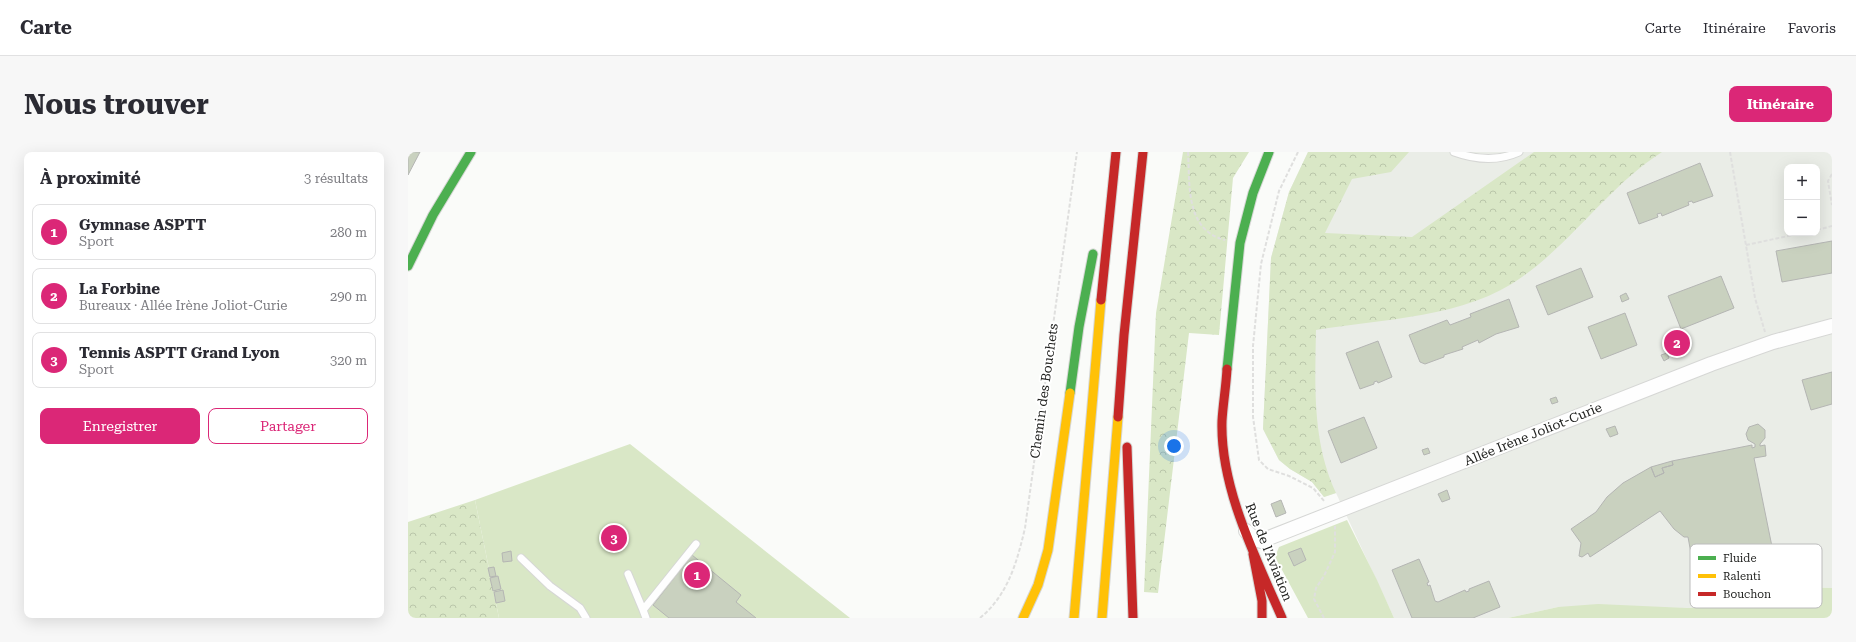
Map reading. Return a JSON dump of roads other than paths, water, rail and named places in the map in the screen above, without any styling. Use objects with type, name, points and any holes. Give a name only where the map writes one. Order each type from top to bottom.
[{"type":"main road","points":[[408,266],[433,215],[471,152]]},
{"type":"main road","points":[[1074,618],[1096,343],[1116,152]]},
{"type":"main road","points":[[1102,618],[1124,335],[1143,152]]},
{"type":"main road","name":"Rue de l'Aviation","points":[[1269,152],[1253,192],[1240,243],[1222,422],[1226,467],[1248,525],[1254,554],[1282,618]]},
{"type":"main road","points":[[1099,230],[1114,171]]},
{"type":"main road","points":[[1023,618],[1038,585],[1048,550],[1079,328],[1089,266],[1095,244]]},
{"type":"main road","points":[[1124,335],[1133,618]]},
{"type":"main road","name":"Rue de l'Aviation","points":[[1227,376],[1233,442]]},
{"type":"main road","points":[[1254,554],[1262,601],[1262,618]]},
{"type":"street","name":"Allée Irène Joliot-Curie","points":[[1248,525],[1252,538],[1262,545],[1331,515],[1711,364],[1768,344],[1832,326]]},
{"type":"lane","points":[[1454,152],[1477,159],[1493,159],[1510,156],[1518,152]]},
{"type":"lane","points":[[643,610],[696,544]]},
{"type":"lane","points":[[521,558],[550,586],[580,608],[586,618]]},
{"type":"lane","points":[[628,574],[646,618]]},
{"type":"place","name":"La Forbine","points":[[1677,343]]},
{"type":"place","name":"Tennis ASPTT Grand Lyon","points":[[614,538]]},
{"type":"place","name":"Gymnase ASPTT","points":[[697,575]]}]
